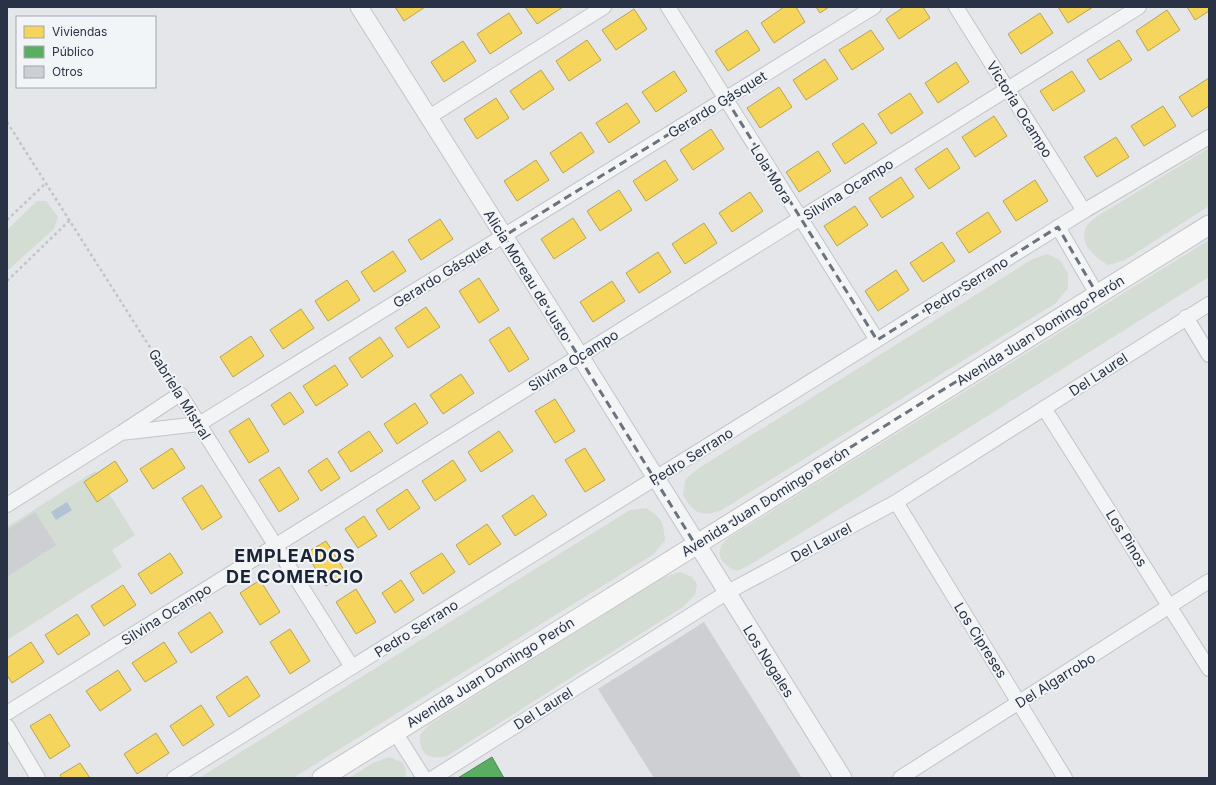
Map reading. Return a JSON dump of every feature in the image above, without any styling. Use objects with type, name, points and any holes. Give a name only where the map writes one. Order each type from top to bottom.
[{"type":"main road","name":"Avenida Juan Domingo Perón","points":[[322,778],[695,544],[1209,225]]},
{"type":"street","name":"Alicia Moreau de Justo","points":[[359,7],[580,356],[695,544]]},
{"type":"street","points":[[429,117],[604,7]]},
{"type":"street","name":"Lola Mora","points":[[668,7],[877,340]]},
{"type":"street","name":"Gerardo Gásquet","points":[[120,433],[199,424],[874,7]]},
{"type":"street","name":"Victoria Ocampo","points":[[956,7],[1084,211]]},
{"type":"street","name":"Silvina Ocampo","points":[[7,713],[1139,7]]},
{"type":"street","name":"Pedro Serrano","points":[[174,778],[1058,227],[1209,137]]},
{"type":"street","points":[[1058,227],[1097,294]]},
{"type":"street","name":"Del Laurel","points":[[433,778],[726,592],[896,502],[1186,317],[1209,304]]},
{"type":"street","points":[[1186,317],[1209,355]]},
{"type":"street","name":"Gerardo Gásquet","points":[[7,505],[180,394]]},
{"type":"street","name":"Gabriela Mistral","points":[[180,394],[352,667]]},
{"type":"street","name":"Los Pinos","points":[[1044,408],[1209,669]]},
{"type":"street","name":"Los Cipreses","points":[[896,502],[1065,778]]},
{"type":"street","name":"Los Nogales","points":[[695,544],[842,778]]},
{"type":"street","name":"Del Algarrobo","points":[[900,778],[1209,581]]},
{"type":"street","points":[[7,726],[38,778]]},
{"type":"street","points":[[395,732],[424,778]]},
{"type":"path","name":"Gabriela Mistral","points":[[7,122],[180,394]]},
{"type":"path","points":[[7,220],[46,182]]},
{"type":"path","points":[[7,281],[70,220]]},
{"type":"highlighted area","points":[[726,99],[877,340],[1058,227],[1097,294],[695,544],[504,236]]},
{"type":"shaded area","points":[[1209,148],[1209,206],[1125,260],[1108,265],[1093,254],[1084,238],[1087,226],[1091,222],[1099,215]]},
{"type":"shaded area","points":[[37,201],[46,201],[58,217],[54,229],[7,271],[7,230]]},
{"type":"shaded area","points":[[1209,240],[1209,277],[748,566],[737,571],[726,565],[721,559],[720,552],[722,546],[730,537]]},
{"type":"shaded area","points":[[1047,254],[1060,260],[1068,274],[1068,288],[1056,303],[720,511],[707,514],[698,512],[690,506],[683,495],[685,480],[696,470],[1031,260]]},
{"type":"shaded area","points":[[95,471],[135,535],[112,550],[122,567],[7,640],[7,527]]},
{"type":"shaded area","points":[[646,508],[661,521],[665,540],[654,554],[293,778],[199,778],[630,510]]},
{"type":"shaded area","points":[[680,572],[692,577],[697,584],[695,595],[683,607],[447,756],[430,756],[423,751],[420,742],[420,735],[429,725],[664,577]]},
{"type":"shaded area","points":[[389,757],[402,762],[406,769],[405,778],[349,778],[373,763]]},
{"type":"water","points":[[67,502],[72,510],[56,520],[51,512]]},
{"type":"building: Viviendas","points":[[395,7],[425,7],[404,21]]},
{"type":"building: Viviendas","points":[[525,7],[563,7],[537,24]]},
{"type":"building: Viviendas","points":[[784,7],[796,7],[805,22],[774,43],[761,23]]},
{"type":"building: Viviendas","points":[[816,7],[829,7],[820,13]]},
{"type":"building: Viviendas","points":[[904,7],[923,7],[930,18],[899,39],[886,19]]},
{"type":"building: Viviendas","points":[[1058,7],[1093,7],[1068,23]]},
{"type":"building: Viviendas","points":[[1187,7],[1209,7],[1209,11],[1195,20]]},
{"type":"building: Viviendas","points":[[634,9],[647,29],[616,50],[602,30]]},
{"type":"building: Viviendas","points":[[1167,10],[1180,30],[1148,51],[1136,31]]},
{"type":"building: Viviendas","points":[[509,13],[522,33],[490,54],[477,34]]},
{"type":"building: Viviendas","points":[[1040,13],[1053,33],[1021,54],[1008,34]]},
{"type":"building: Viviendas","points":[[747,30],[760,50],[728,71],[715,51]]},
{"type":"building: Viviendas","points":[[871,30],[884,49],[852,70],[839,50]]},
{"type":"building: Viviendas","points":[[587,40],[601,60],[569,81],[556,61]]},
{"type":"building: Viviendas","points":[[1119,40],[1132,60],[1100,80],[1087,60]]},
{"type":"building: Viviendas","points":[[463,41],[476,61],[444,82],[431,62]]},
{"type":"building: Viviendas","points":[[825,59],[838,79],[806,100],[793,80]]},
{"type":"building: Viviendas","points":[[956,62],[969,82],[938,103],[925,83]]},
{"type":"building: Viviendas","points":[[541,70],[554,89],[523,110],[510,91]]},
{"type":"building: Viviendas","points":[[674,71],[687,91],[656,112],[642,92]]},
{"type":"building: Viviendas","points":[[1072,71],[1085,91],[1053,111],[1040,91]]},
{"type":"building: Viviendas","points":[[1209,78],[1209,106],[1192,117],[1179,97]]},
{"type":"building: Viviendas","points":[[779,87],[792,107],[760,128],[747,108]]},
{"type":"building: Viviendas","points":[[910,93],[923,113],[891,134],[878,114]]},
{"type":"building: Viviendas","points":[[496,98],[509,118],[477,139],[464,119]]},
{"type":"building: Viviendas","points":[[627,103],[640,122],[609,143],[596,123]]},
{"type":"building: Viviendas","points":[[1163,106],[1176,126],[1144,146],[1131,126]]},
{"type":"building: Viviendas","points":[[994,116],[1007,136],[975,157],[962,137]]},
{"type":"building: Viviendas","points":[[863,123],[877,143],[845,164],[832,144]]},
{"type":"building: Viviendas","points":[[711,129],[724,149],[693,170],[680,150]]},
{"type":"building: Viviendas","points":[[581,132],[594,152],[563,173],[550,153]]},
{"type":"building: Viviendas","points":[[1116,137],[1129,157],[1097,177],[1084,157]]},
{"type":"building: Viviendas","points":[[947,148],[960,168],[929,189],[915,169]]},
{"type":"building: Viviendas","points":[[818,151],[831,171],[799,192],[786,172]]},
{"type":"building: Viviendas","points":[[536,160],[549,180],[517,201],[504,181]]},
{"type":"building: Viviendas","points":[[665,160],[678,180],[646,201],[633,181]]},
{"type":"building: Viviendas","points":[[901,177],[914,197],[882,218],[869,198]]},
{"type":"building: Viviendas","points":[[1035,180],[1048,201],[1016,221],[1003,201]]},
{"type":"building: Viviendas","points":[[619,190],[632,210],[600,231],[587,211]]},
{"type":"building: Viviendas","points":[[750,192],[763,211],[732,232],[719,213]]},
{"type":"building: Viviendas","points":[[855,206],[868,225],[837,246],[824,226]]},
{"type":"building: Viviendas","points":[[988,212],[1001,232],[969,253],[956,233]]},
{"type":"building: Viviendas","points":[[573,218],[586,238],[554,259],[541,239]]},
{"type":"building: Viviendas","points":[[440,219],[453,239],[421,260],[408,240]]},
{"type":"building: Viviendas","points":[[704,223],[717,243],[685,264],[672,244]]},
{"type":"building: Viviendas","points":[[942,242],[955,261],[923,282],[910,263]]},
{"type":"building: Viviendas","points":[[393,251],[406,271],[374,292],[361,272]]},
{"type":"building: Viviendas","points":[[658,252],[671,272],[639,293],[626,273]]},
{"type":"building: Viviendas","points":[[896,270],[909,290],[878,311],[865,291]]},
{"type":"building: Viviendas","points":[[479,278],[499,310],[479,323],[459,291]]},
{"type":"building: Viviendas","points":[[347,280],[360,300],[328,321],[315,301]]},
{"type":"building: Viviendas","points":[[612,281],[625,301],[593,322],[580,302]]},
{"type":"building: Viviendas","points":[[426,307],[440,327],[408,348],[395,328]]},
{"type":"building: Viviendas","points":[[301,309],[314,328],[283,349],[270,330]]},
{"type":"building: Viviendas","points":[[509,327],[529,359],[509,372],[489,340]]},
{"type":"building: Viviendas","points":[[251,336],[264,356],[233,377],[220,357]]},
{"type":"building: Viviendas","points":[[380,337],[393,356],[362,378],[349,358]]},
{"type":"building: Viviendas","points":[[335,365],[348,385],[316,406],[303,386]]},
{"type":"building: Viviendas","points":[[461,374],[474,393],[443,414],[430,395]]},
{"type":"building: Viviendas","points":[[290,392],[304,412],[284,425],[271,405]]},
{"type":"building: Viviendas","points":[[555,399],[575,431],[555,443],[535,411]]},
{"type":"building: Viviendas","points":[[415,403],[428,423],[397,444],[384,424]]},
{"type":"building: Viviendas","points":[[249,418],[269,451],[249,463],[229,431]]},
{"type":"building: Viviendas","points":[[369,431],[383,451],[351,472],[338,452]]},
{"type":"building: Viviendas","points":[[499,431],[513,451],[481,472],[468,452]]},
{"type":"building: Viviendas","points":[[172,448],[185,468],[153,489],[140,469]]},
{"type":"building: Viviendas","points":[[585,448],[605,480],[585,492],[565,460]]},
{"type":"building: Viviendas","points":[[327,458],[340,478],[321,491],[308,471]]},
{"type":"building: Viviendas","points":[[453,460],[466,480],[435,501],[422,481]]},
{"type":"building: Viviendas","points":[[115,461],[128,481],[97,502],[84,482]]},
{"type":"building: Viviendas","points":[[279,467],[299,499],[279,512],[259,480]]},
{"type":"building: Viviendas","points":[[202,485],[222,517],[202,530],[182,498]]},
{"type":"building: Viviendas","points":[[407,489],[420,508],[389,530],[376,510]]},
{"type":"building: Viviendas","points":[[533,495],[547,515],[515,536],[502,516]]},
{"type":"building: Viviendas","points":[[364,516],[377,536],[358,548],[345,529]]},
{"type":"building: Viviendas","points":[[487,524],[501,544],[469,565],[456,545]]},
{"type":"building: Viviendas","points":[[326,541],[346,573],[326,586],[306,553]]},
{"type":"building: Viviendas","points":[[170,553],[183,573],[151,594],[138,574]]},
{"type":"building: Viviendas","points":[[442,553],[455,572],[423,594],[410,573]]},
{"type":"building: Viviendas","points":[[260,580],[280,612],[260,625],[240,593]]},
{"type":"building: Viviendas","points":[[401,580],[414,600],[395,613],[382,593]]},
{"type":"building: Viviendas","points":[[123,585],[136,605],[104,626],[91,606]]},
{"type":"building: Viviendas","points":[[356,589],[376,622],[356,634],[336,602]]},
{"type":"building: Viviendas","points":[[210,612],[223,632],[191,653],[178,633]]},
{"type":"building: Viviendas","points":[[77,614],[90,634],[58,655],[45,635]]},
{"type":"building: Viviendas","points":[[290,629],[310,661],[290,674],[270,642]]},
{"type":"building: Viviendas","points":[[31,642],[44,662],[12,683],[7,675],[7,658]]},
{"type":"building: Viviendas","points":[[164,642],[177,662],[145,682],[132,663]]},
{"type":"building: Viviendas","points":[[118,670],[131,690],[100,711],[86,691]]},
{"type":"building: Viviendas","points":[[247,676],[260,696],[229,717],[216,697]]},
{"type":"building: Viviendas","points":[[201,705],[214,725],[183,746],[170,726]]},
{"type":"building: Viviendas","points":[[50,714],[70,746],[50,759],[30,726]]},
{"type":"building: Viviendas","points":[[156,733],[169,753],[137,774],[124,754]]},
{"type":"building: Viviendas","points":[[80,763],[90,778],[62,778],[60,775]]},
{"type":"building: Público","points":[[492,757],[504,778],[458,778]]},
{"type":"building: Otros","points":[[35,512],[56,545],[7,577],[7,530]]},
{"type":"building: Otros","points":[[704,622],[802,778],[654,778],[598,689]]},
{"type":"district","name":"EMPLEADOS DE COMERCIO","points":[[295,565]]}]
